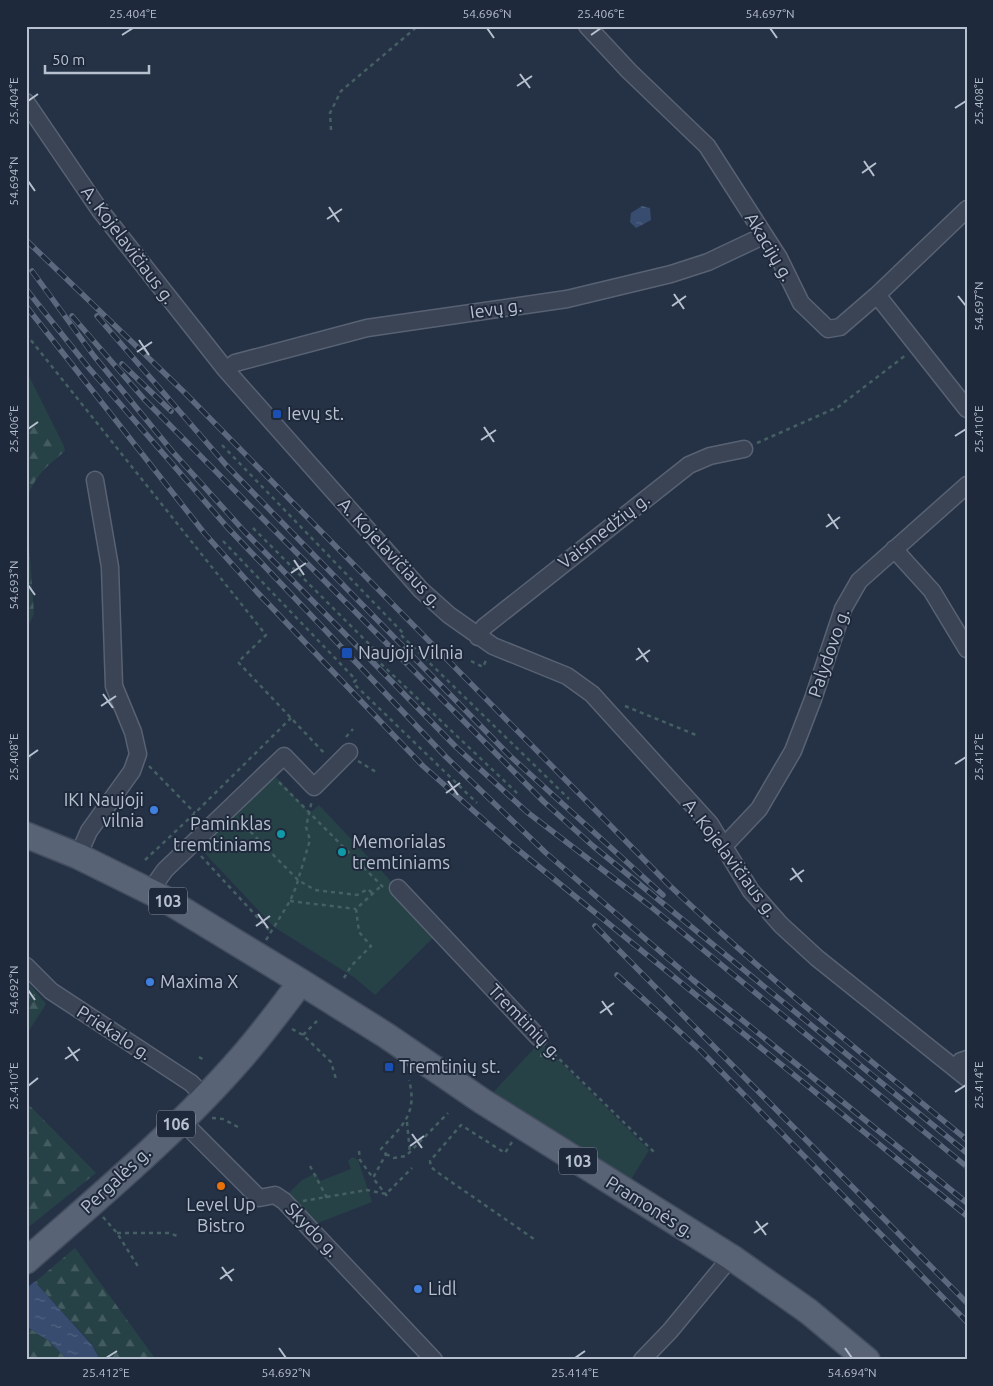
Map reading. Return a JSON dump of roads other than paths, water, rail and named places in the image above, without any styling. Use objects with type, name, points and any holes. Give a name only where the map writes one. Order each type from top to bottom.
[{"type":"main road","name":"103","points":[[26,835],[78,856],[150,891],[301,982]]},
{"type":"main road","name":"Pergalės g.","points":[[31,1256],[181,1120],[207,1107],[242,1057],[301,982]]},
{"type":"main road","name":"Pramonės g.","points":[[301,982],[387,1036],[490,1106],[731,1257],[820,1320],[867,1360]]},
{"type":"street","name":"Akacijų g.","points":[[587,26],[629,72],[707,146],[779,258],[802,303],[828,329],[840,327],[877,295],[967,209]]},
{"type":"street","name":"A. Kojelavičiaus g.","points":[[26,102],[100,209],[226,370],[421,590],[478,637],[493,646],[567,676],[592,694],[710,824],[751,891],[780,925],[817,958],[963,1068]]},
{"type":"street","name":"Ievų g.","points":[[226,370],[235,363],[367,328],[567,299],[670,274],[708,262],[764,236]]},
{"type":"street","points":[[877,295],[967,409]]},
{"type":"street","name":"Vaismedžių g.","points":[[478,637],[484,627],[534,586],[689,465],[710,456],[744,449]]},
{"type":"street","points":[[78,856],[89,831],[132,770],[138,754],[133,732],[114,686],[110,567],[95,480]]},
{"type":"street","name":"Palydovo g.","points":[[724,846],[759,809],[793,751],[813,699],[843,609],[859,581],[967,485]]},
{"type":"street","points":[[894,549],[932,591],[967,649]]},
{"type":"street","points":[[150,891],[165,870],[284,756],[314,787],[355,757]]},
{"type":"street","name":"Tremtinių g.","points":[[398,888],[539,1038]]},
{"type":"street","name":"Priekalo g.","points":[[26,966],[51,992],[191,1083],[207,1107]]},
{"type":"street","name":"Skydo g.","points":[[181,1120],[259,1198],[275,1194],[284,1201],[434,1360]]},
{"type":"street","points":[[642,1360],[670,1331],[731,1257]]},
{"type":"water","points":[[642,206],[650,208],[651,220],[636,228],[630,222],[631,213]]},
{"type":"water","points":[[26,1272],[92,1345],[100,1360],[68,1360],[49,1341],[26,1326]]},
{"type":"railway","points":[[26,240],[185,393],[669,885],[778,983],[967,1140]]},
{"type":"railway","points":[[32,271],[94,356],[172,451],[244,531],[456,747],[527,812],[650,906],[967,1167]]},
{"type":"railway","points":[[26,289],[88,367],[227,527],[446,757],[546,853],[693,980],[967,1203]]},
{"type":"railway","points":[[26,306],[205,534],[257,592],[423,766],[511,844],[967,1216]]},
{"type":"railway","points":[[72,316],[144,399],[544,802],[593,846],[967,1153]]},
{"type":"railway","points":[[97,316],[226,465],[510,756],[663,895]]},
{"type":"railway","points":[[122,364],[171,411]]},
{"type":"railway","points":[[595,926],[967,1303]]},
{"type":"railway","points":[[617,975],[701,1051],[967,1322]]},
{"type":"place","name":"Ievų st.","points":[[277,414]]},
{"type":"place","name":"Naujoji Vilnia","points":[[347,653]]},
{"type":"place","name":"IKI Naujoji vilnia","points":[[154,810]]},
{"type":"place","name":"Paminklas tremtiniams","points":[[281,834]]},
{"type":"place","name":"Memorialas tremtiniams","points":[[342,852]]},
{"type":"place","name":"Maxima X","points":[[150,982]]},
{"type":"place","name":"Tremtinių st.","points":[[389,1067]]},
{"type":"place","name":"Level Up Bistro","points":[[221,1186]]},
{"type":"place","name":"Lidl","points":[[418,1289]]}]
